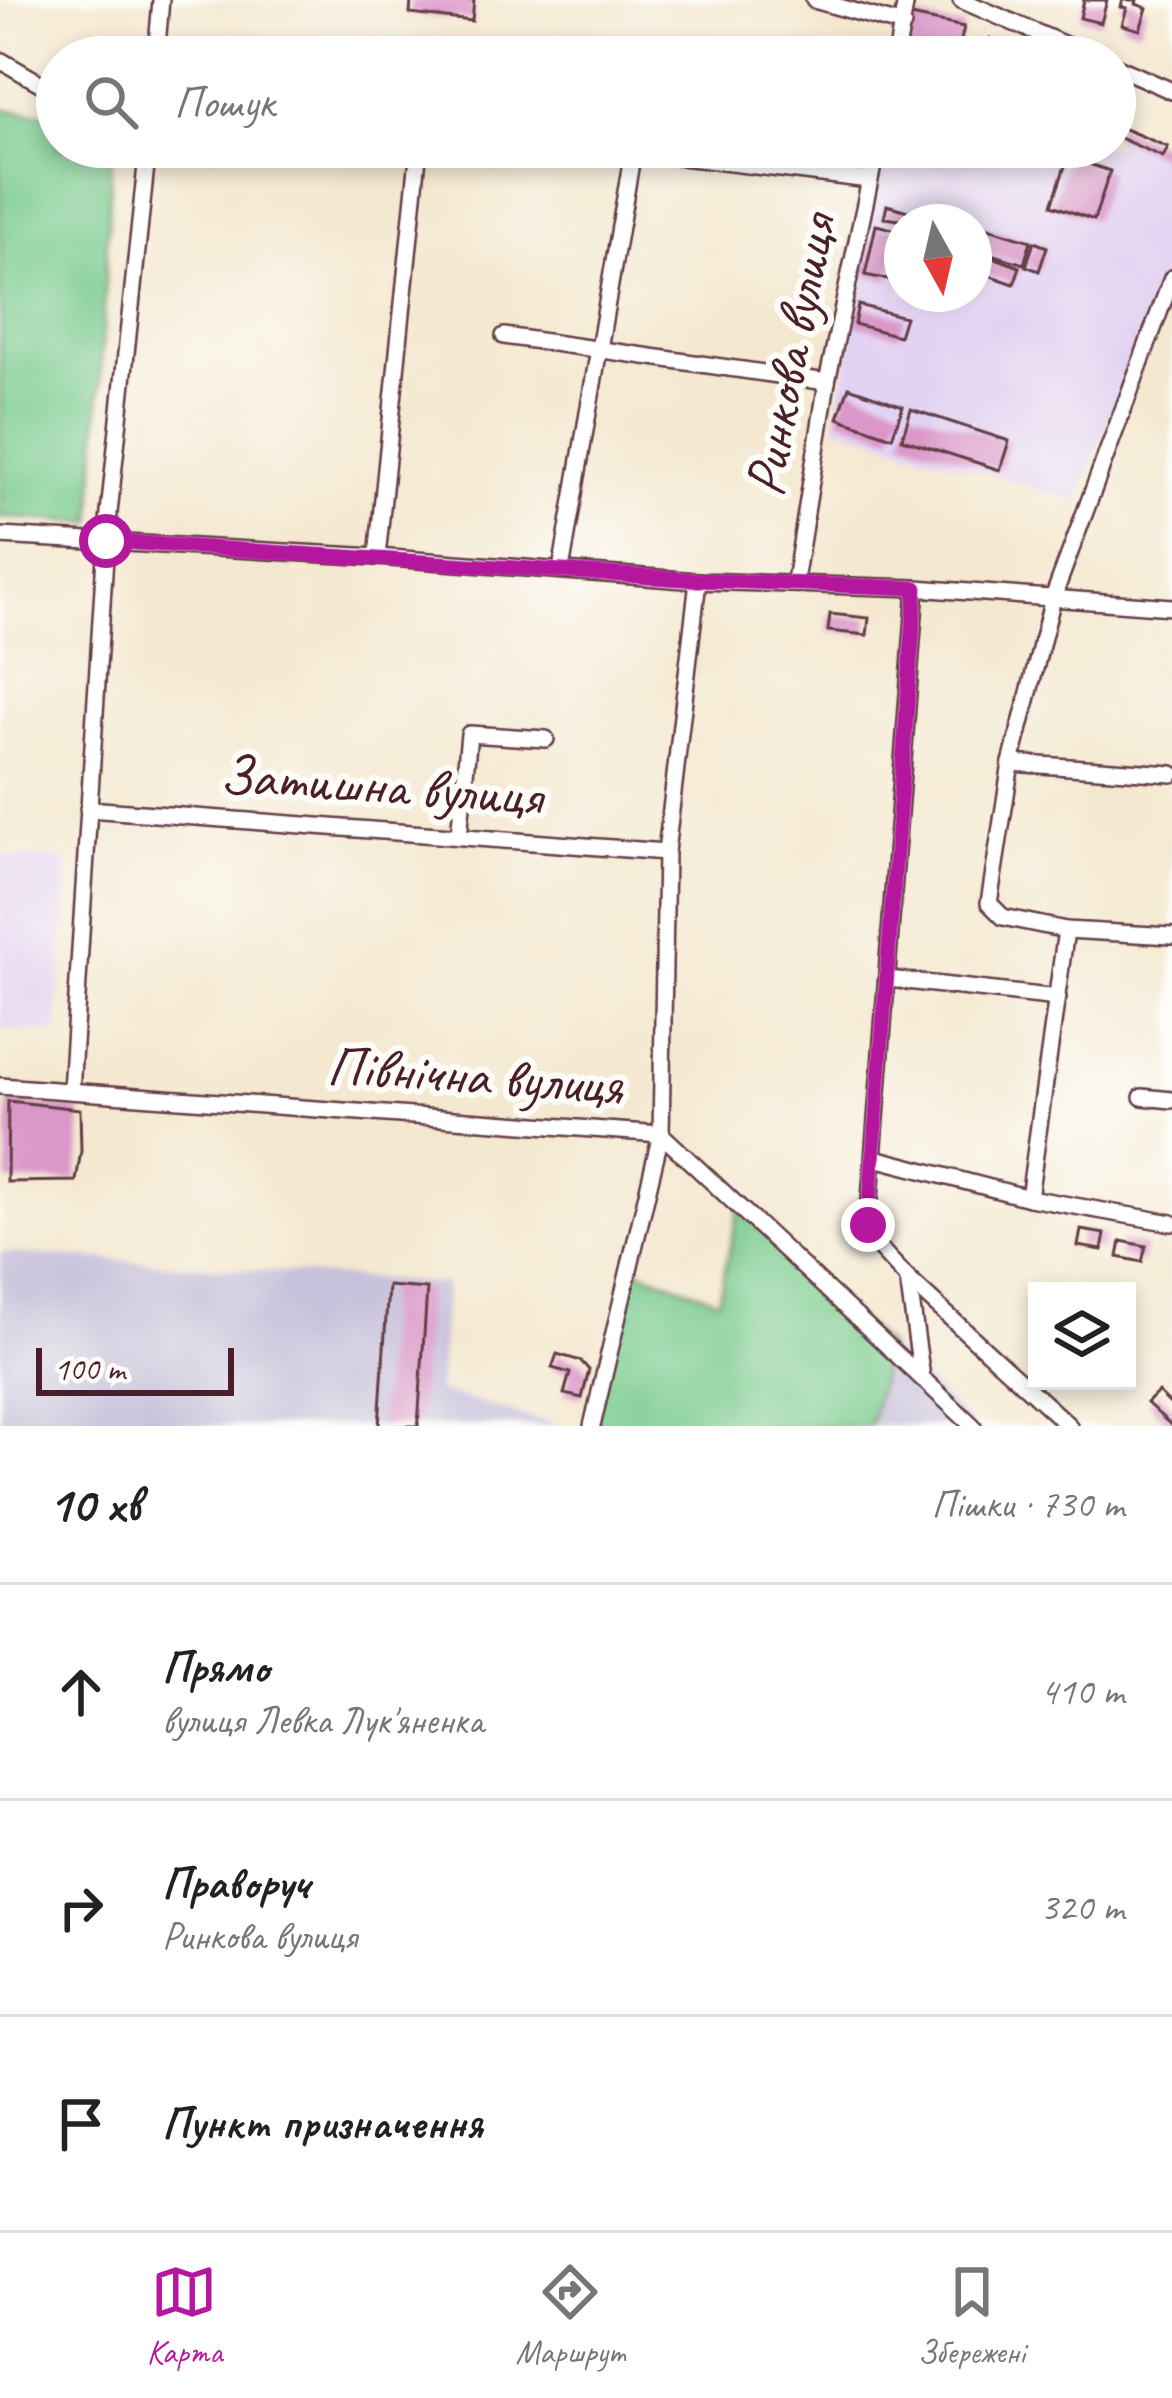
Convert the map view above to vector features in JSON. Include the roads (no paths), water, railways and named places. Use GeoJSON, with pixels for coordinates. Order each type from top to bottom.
{"type":"FeatureCollection","features":[{"type":"Feature","properties":{"kind":"street"},"geometry":{"type":"LineString","coordinates":[[158,36],[161,0]]}},
{"type":"Feature","properties":{"kind":"street"},"geometry":{"type":"LineString","coordinates":[[814,0],[903,25]]}},
{"type":"Feature","properties":{"kind":"street"},"geometry":{"type":"LineString","coordinates":[[901,36],[906,0]]}},
{"type":"Feature","properties":{"kind":"street"},"geometry":{"type":"LineString","coordinates":[[961,0],[1044,36]]}},
{"type":"Feature","properties":{"kind":"street"},"geometry":{"type":"LineString","coordinates":[[0,60],[36,80]]}},
{"type":"Feature","properties":{"kind":"street"},"geometry":{"type":"LineString","coordinates":[[1136,75],[1172,91]]}},
{"type":"Feature","properties":{"kind":"street"},"geometry":{"type":"LineString","coordinates":[[71,1091],[106,541],[146,168]]}},
{"type":"Feature","properties":{"kind":"street"},"geometry":{"type":"LineString","coordinates":[[377,557],[417,168]]}},
{"type":"Feature","properties":{"kind":"street"},"geometry":{"type":"LineString","coordinates":[[561,570],[630,168]]}},
{"type":"Feature","properties":{"kind":"street"},"geometry":{"type":"LineString","coordinates":[[767,168],[869,181]]}},
{"type":"Feature","properties":{"kind":"street","name":"Ринкова вулиця"},"geometry":{"type":"LineString","coordinates":[[795,581],[827,382],[872,168]]}},
{"type":"Feature","properties":{"kind":"street"},"geometry":{"type":"LineString","coordinates":[[1172,278],[1053,598],[1011,763],[989,903],[1003,917],[1066,930],[1172,936]]}},
{"type":"Feature","properties":{"kind":"street"},"geometry":{"type":"LineString","coordinates":[[504,335],[827,382]]}},
{"type":"Feature","properties":{"kind":"street"},"geometry":{"type":"LineString","coordinates":[[0,536],[1172,607]]}},
{"type":"Feature","properties":{"kind":"street"},"geometry":{"type":"LineString","coordinates":[[592,1426],[661,1134],[666,852],[698,580]]}},
{"type":"Feature","properties":{"kind":"street"},"geometry":{"type":"LineString","coordinates":[[916,588],[870,1238],[908,1279],[1069,1426]]}},
{"type":"Feature","properties":{"kind":"street"},"geometry":{"type":"LineString","coordinates":[[459,836],[469,734],[546,739]]}},
{"type":"Feature","properties":{"kind":"street"},"geometry":{"type":"LineString","coordinates":[[1011,763],[1172,774]]}},
{"type":"Feature","properties":{"kind":"street","name":"Затишна вулиця"},"geometry":{"type":"LineString","coordinates":[[88,809],[666,852]]}},
{"type":"Feature","properties":{"kind":"street"},"geometry":{"type":"LineString","coordinates":[[1029,1198],[1066,930]]}},
{"type":"Feature","properties":{"kind":"street"},"geometry":{"type":"LineString","coordinates":[[889,979],[1058,998]]}},
{"type":"Feature","properties":{"kind":"street","name":"Північна вулиця"},"geometry":{"type":"LineString","coordinates":[[0,1085],[661,1134],[973,1426]]}},
{"type":"Feature","properties":{"kind":"street"},"geometry":{"type":"LineString","coordinates":[[1142,1097],[1172,1100]]}},
{"type":"Feature","properties":{"kind":"street"},"geometry":{"type":"LineString","coordinates":[[875,1159],[1029,1198],[1172,1223]]}},
{"type":"Feature","properties":{"kind":"street"},"geometry":{"type":"LineString","coordinates":[[908,1279],[922,1378]]}}]}
